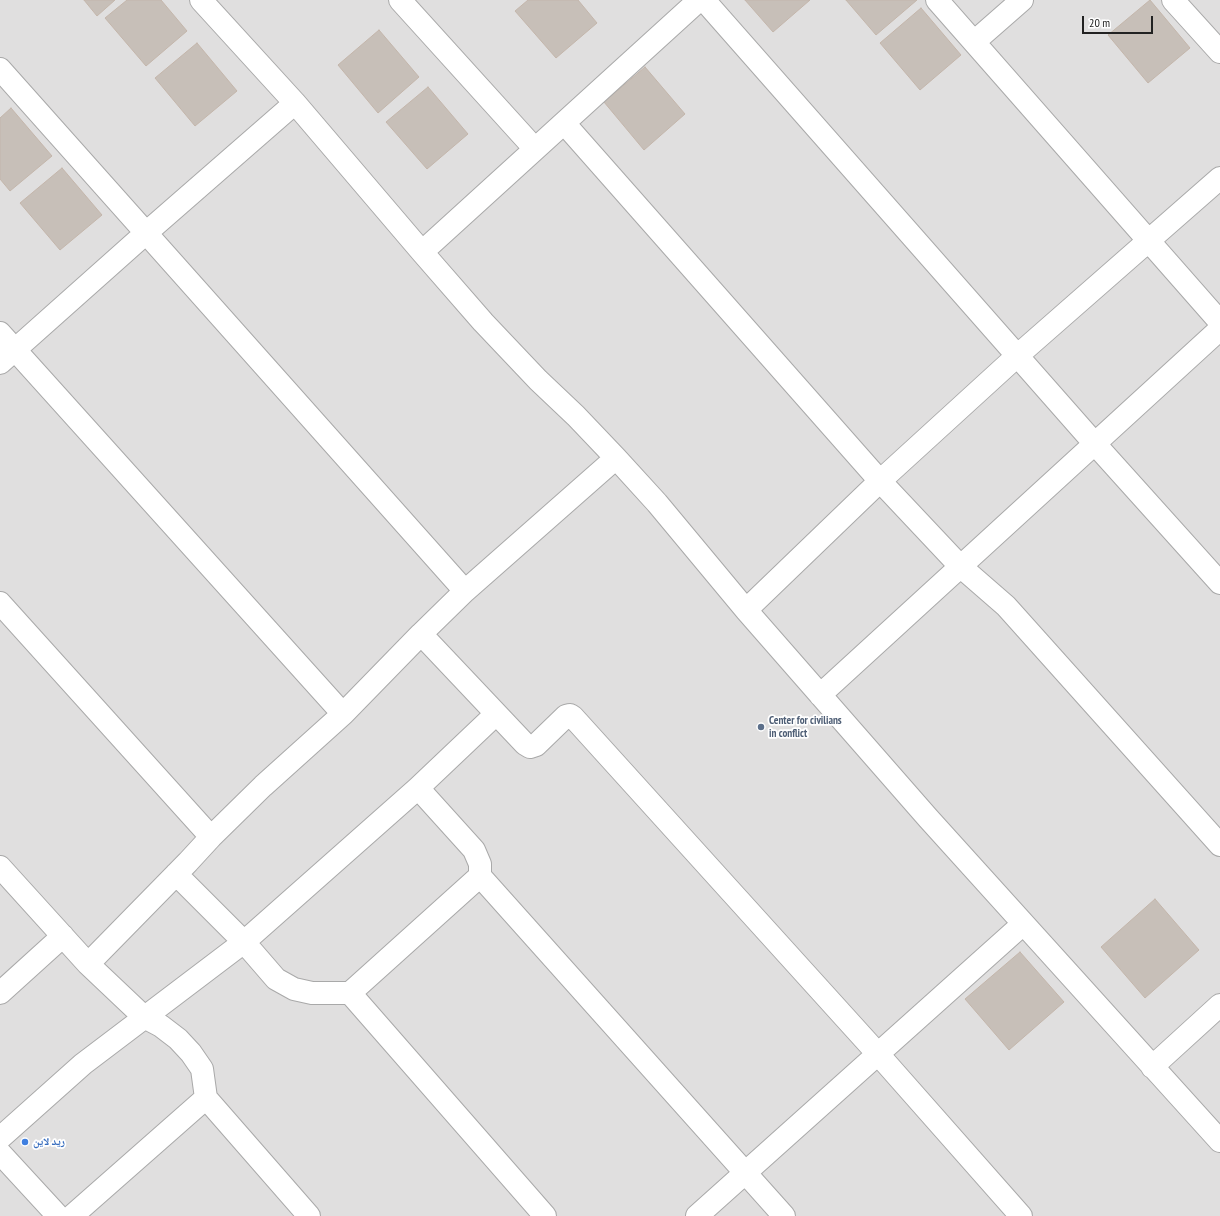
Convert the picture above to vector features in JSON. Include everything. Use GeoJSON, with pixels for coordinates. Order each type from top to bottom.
{"type":"FeatureCollection","features":[{"type":"Feature","properties":{"kind":"street"},"geometry":{"type":"LineString","coordinates":[[201,0],[295,102],[483,322],[576,416],[657,503],[746,610],[820,695],[1023,924],[1220,1141]]}},
{"type":"Feature","properties":{"kind":"street"},"geometry":{"type":"LineString","coordinates":[[400,0],[535,149]]}},
{"type":"Feature","properties":{"kind":"street"},"geometry":{"type":"LineString","coordinates":[[422,252],[700,0]]}},
{"type":"Feature","properties":{"kind":"street"},"geometry":{"type":"LineString","coordinates":[[704,0],[1017,356],[1220,583]]}},
{"type":"Feature","properties":{"kind":"street"},"geometry":{"type":"LineString","coordinates":[[937,0],[1220,322]]}},
{"type":"Feature","properties":{"kind":"street"},"geometry":{"type":"LineString","coordinates":[[974,42],[1022,0]]}},
{"type":"Feature","properties":{"kind":"street"},"geometry":{"type":"LineString","coordinates":[[1173,0],[1220,52]]}},
{"type":"Feature","properties":{"kind":"street"},"geometry":{"type":"LineString","coordinates":[[0,69],[465,591]]}},
{"type":"Feature","properties":{"kind":"street"},"geometry":{"type":"LineString","coordinates":[[7,356],[295,102]]}},
{"type":"Feature","properties":{"kind":"street"},"geometry":{"type":"LineString","coordinates":[[564,123],[880,481],[960,566],[1006,606],[1220,845]]}},
{"type":"Feature","properties":{"kind":"street"},"geometry":{"type":"LineString","coordinates":[[746,610],[880,481],[1017,356],[1220,178]]}},
{"type":"Feature","properties":{"kind":"street"},"geometry":{"type":"LineString","coordinates":[[820,695],[1220,329]]}},
{"type":"Feature","properties":{"kind":"street"},"geometry":{"type":"LineString","coordinates":[[0,333],[7,356],[343,714]]}},
{"type":"Feature","properties":{"kind":"street"},"geometry":{"type":"LineString","coordinates":[[88,964],[211,837],[263,786],[343,714],[465,591],[616,458]]}},
{"type":"Feature","properties":{"kind":"street"},"geometry":{"type":"LineString","coordinates":[[0,603],[211,837]]}},
{"type":"Feature","properties":{"kind":"street"},"geometry":{"type":"LineString","coordinates":[[421,634],[496,714],[525,744],[530,747],[536,745],[566,716],[570,715],[573,717],[878,1054],[1021,1216]]}},
{"type":"Feature","properties":{"kind":"street"},"geometry":{"type":"LineString","coordinates":[[0,1138],[83,1064],[244,942],[418,788],[496,714]]}},
{"type":"Feature","properties":{"kind":"street"},"geometry":{"type":"LineString","coordinates":[[418,788],[474,850],[480,864],[480,876],[784,1216]]}},
{"type":"Feature","properties":{"kind":"street"},"geometry":{"type":"LineString","coordinates":[[0,867],[88,964],[144,1017],[162,1026],[178,1039],[191,1053],[202,1069],[206,1098],[309,1216]]}},
{"type":"Feature","properties":{"kind":"street"},"geometry":{"type":"LineString","coordinates":[[176,874],[244,942],[276,979],[294,989],[312,993],[350,993],[480,876]]}},
{"type":"Feature","properties":{"kind":"street"},"geometry":{"type":"LineString","coordinates":[[697,1216],[1023,924]]}},
{"type":"Feature","properties":{"kind":"street"},"geometry":{"type":"LineString","coordinates":[[0,993],[63,936]]}},
{"type":"Feature","properties":{"kind":"street"},"geometry":{"type":"LineString","coordinates":[[350,993],[545,1216]]}},
{"type":"Feature","properties":{"kind":"street"},"geometry":{"type":"LineString","coordinates":[[1152,1067],[1220,1005]]}},
{"type":"Feature","properties":{"kind":"street"},"geometry":{"type":"LineString","coordinates":[[72,1216],[206,1098]]}},
{"type":"Feature","properties":{"kind":"street"},"geometry":{"type":"LineString","coordinates":[[0,1153],[58,1216]]}},
{"type":"Feature","properties":{"kind":"shaded area"},"geometry":{"type":"Polygon","coordinates":[[[0,0],[1220,0],[1220,1216],[0,1216],[0,0]]]}},
{"type":"Feature","properties":{"kind":"building"},"geometry":{"type":"Polygon","coordinates":[[[84,0],[115,0],[97,16],[84,0]]]}},
{"type":"Feature","properties":{"kind":"building"},"geometry":{"type":"Polygon","coordinates":[[[127,0],[161,0],[187,31],[146,66],[105,18],[127,0]]]}},
{"type":"Feature","properties":{"kind":"building"},"geometry":{"type":"Polygon","coordinates":[[[528,0],[578,0],[597,23],[556,58],[515,11],[528,0]]]}},
{"type":"Feature","properties":{"kind":"building"},"geometry":{"type":"Polygon","coordinates":[[[745,0],[810,0],[773,32],[745,0]]]}},
{"type":"Feature","properties":{"kind":"building"},"geometry":{"type":"Polygon","coordinates":[[[846,0],[917,0],[876,35],[846,0]]]}},
{"type":"Feature","properties":{"kind":"building"},"geometry":{"type":"Polygon","coordinates":[[[1150,0],[1190,48],[1148,83],[1108,35],[1150,0]]]}},
{"type":"Feature","properties":{"kind":"building"},"geometry":{"type":"Polygon","coordinates":[[[921,8],[961,55],[920,90],[880,43],[921,8]]]}},
{"type":"Feature","properties":{"kind":"building"},"geometry":{"type":"Polygon","coordinates":[[[379,30],[419,77],[378,113],[338,65],[379,30]]]}},
{"type":"Feature","properties":{"kind":"building"},"geometry":{"type":"Polygon","coordinates":[[[197,43],[237,91],[195,126],[155,78],[197,43]]]}},
{"type":"Feature","properties":{"kind":"building"},"geometry":{"type":"Polygon","coordinates":[[[645,67],[685,114],[644,150],[604,102],[645,67]]]}},
{"type":"Feature","properties":{"kind":"building"},"geometry":{"type":"Polygon","coordinates":[[[428,87],[468,134],[427,169],[386,122],[428,87]]]}},
{"type":"Feature","properties":{"kind":"building"},"geometry":{"type":"Polygon","coordinates":[[[11,108],[52,156],[10,191],[0,179],[0,118],[11,108]]]}},
{"type":"Feature","properties":{"kind":"building"},"geometry":{"type":"Polygon","coordinates":[[[62,168],[102,215],[60,250],[20,203],[62,168]]]}},
{"type":"Feature","properties":{"kind":"building"},"geometry":{"type":"Polygon","coordinates":[[[1155,899],[1199,950],[1145,998],[1101,947],[1155,899]]]}},
{"type":"Feature","properties":{"kind":"building"},"geometry":{"type":"Polygon","coordinates":[[[1020,952],[1064,1002],[1009,1050],[965,999],[1020,952]]]}},
{"type":"Feature","properties":{"kind":"place","name":"Center for civilians in conflict"},"geometry":{"type":"Point","coordinates":[761,727]}},
{"type":"Feature","properties":{"kind":"place","name":"ريد لاين"},"geometry":{"type":"Point","coordinates":[25,1142]}}]}
